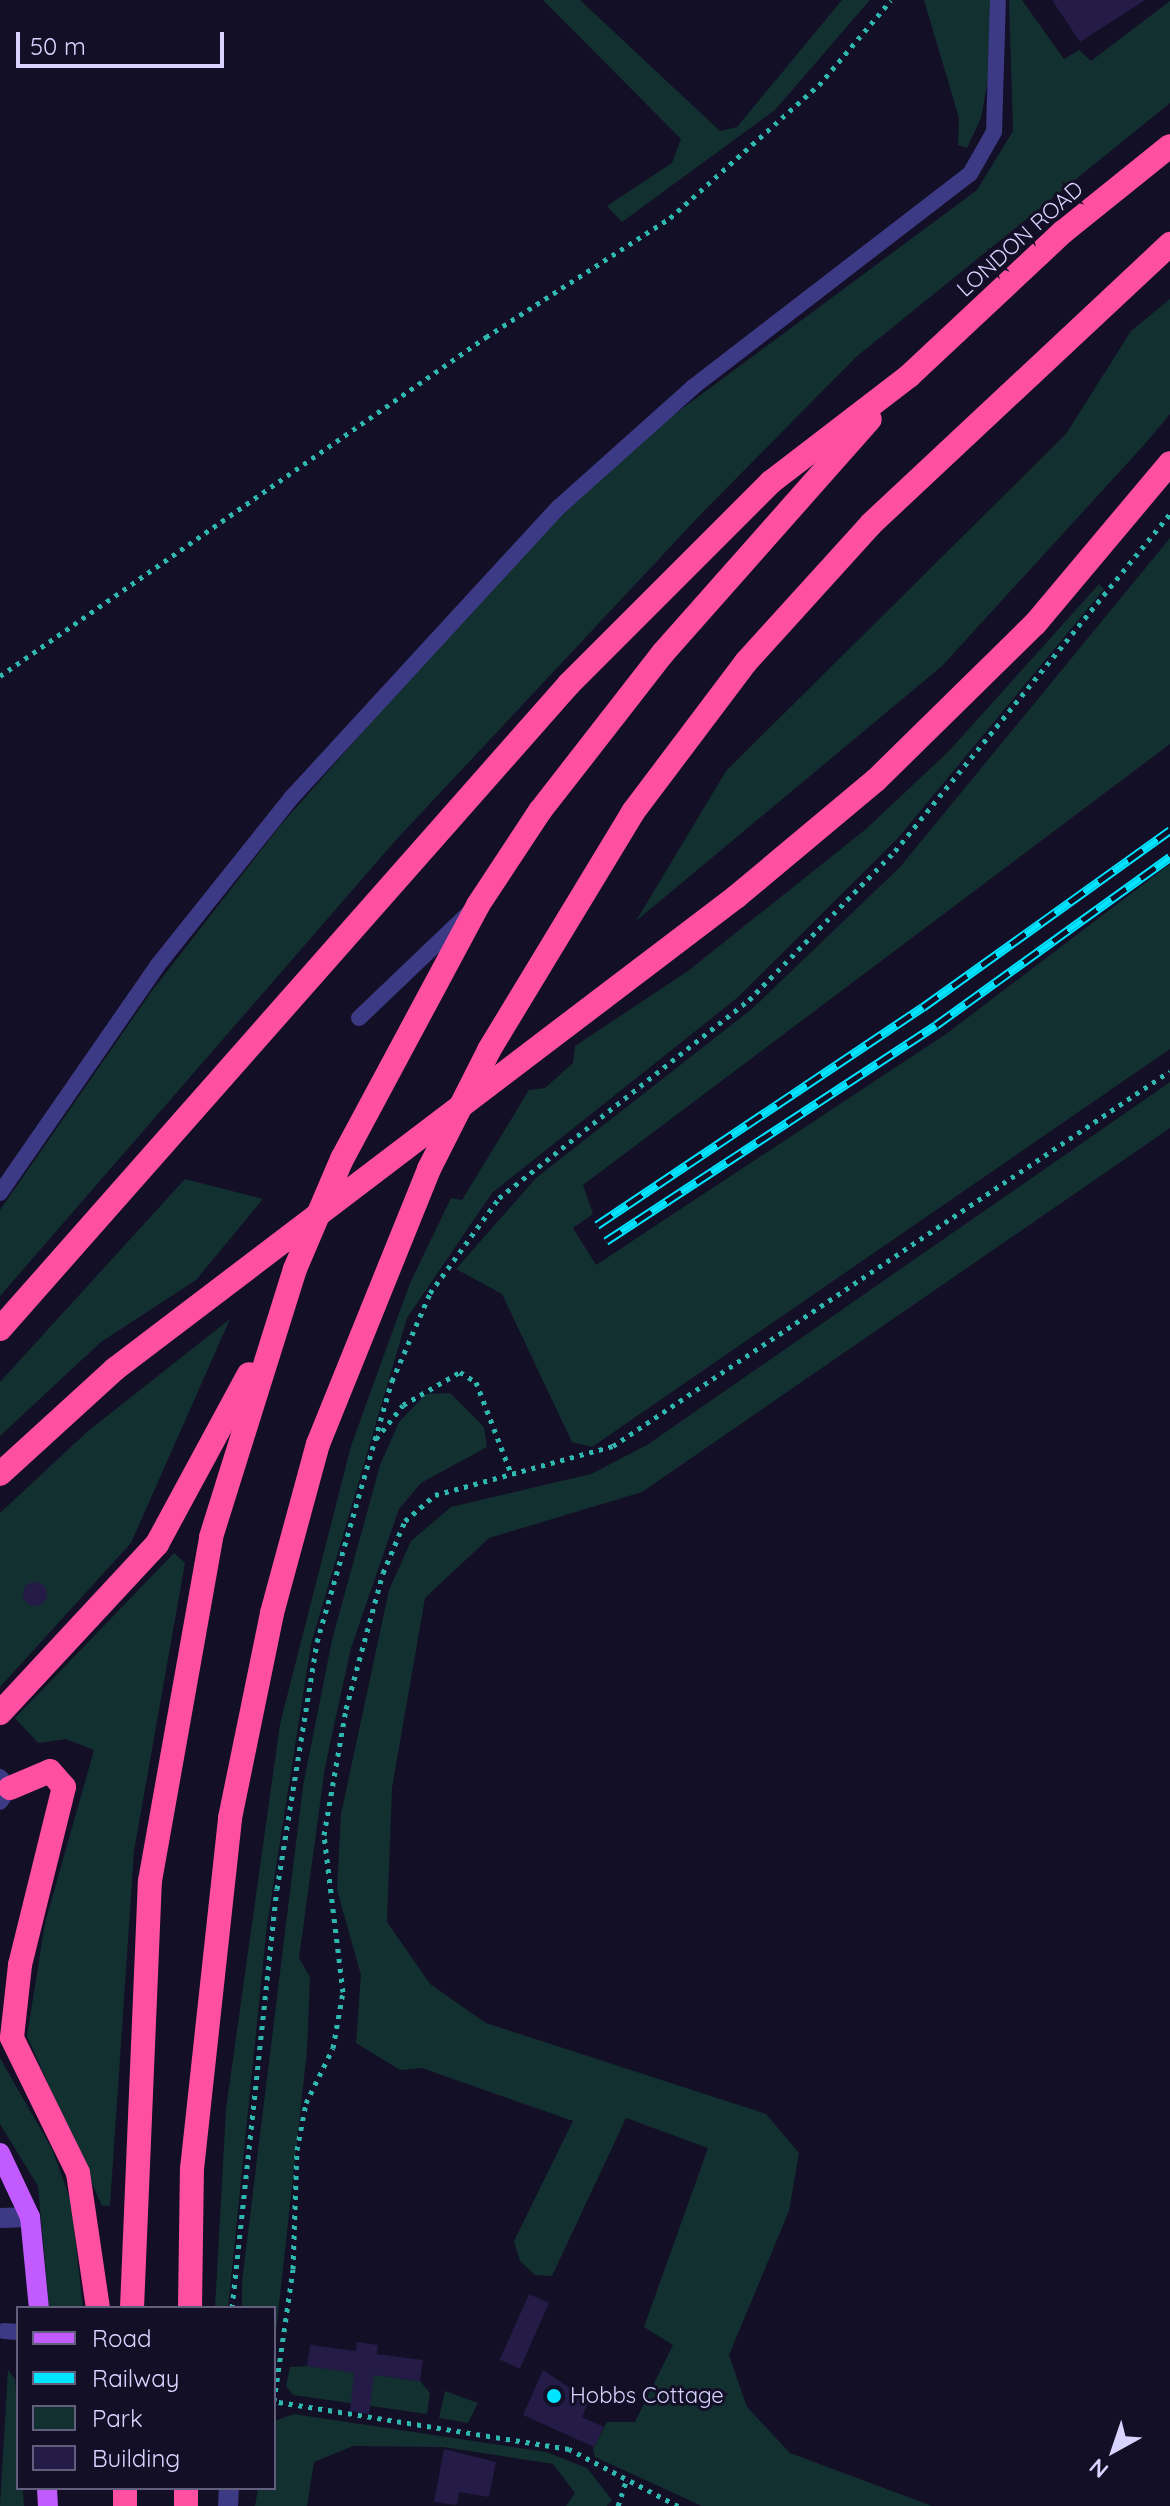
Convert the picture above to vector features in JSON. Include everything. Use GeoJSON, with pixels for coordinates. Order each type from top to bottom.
{"type":"FeatureCollection","features":[{"type":"Feature","properties":{"kind":"highway","name":"LONDON ROAD"},"geometry":{"type":"LineString","coordinates":[[909,376],[1063,232],[1170,146]]}},
{"type":"Feature","properties":{"kind":"highway"},"geometry":{"type":"LineString","coordinates":[[190,2306],[192,2169],[230,1818],[272,1613],[318,1444],[429,1169],[489,1050],[633,812],[746,662],[871,524],[1170,244]]}},
{"type":"Feature","properties":{"kind":"highway"},"geometry":{"type":"LineString","coordinates":[[132,2306],[150,1881],[211,1537],[270,1337],[295,1269],[342,1159],[478,905],[540,811],[663,653],[909,376]]}},
{"type":"Feature","properties":{"kind":"highway"},"geometry":{"type":"LineString","coordinates":[[0,1329],[569,684],[771,482],[909,376]]}},
{"type":"Feature","properties":{"kind":"highway"},"geometry":{"type":"LineString","coordinates":[[0,1474],[115,1369],[711,916],[876,780],[1035,624],[1170,463]]}},
{"type":"Feature","properties":{"kind":"highway"},"geometry":{"type":"LineString","coordinates":[[0,1713],[157,1544],[270,1337]]}},
{"type":"Feature","properties":{"kind":"highway"},"geometry":{"type":"LineString","coordinates":[[3,1789],[50,1771],[64,1787],[20,1965],[12,2038],[78,2173],[98,2306]]}},
{"type":"Feature","properties":{"kind":"main road"},"geometry":{"type":"LineString","coordinates":[[0,2153],[30,2217],[39,2306]]}},
{"type":"Feature","properties":{"kind":"street"},"geometry":{"type":"LineString","coordinates":[[0,2218],[30,2217]]}},
{"type":"Feature","properties":{"kind":"lane"},"geometry":{"type":"LineString","coordinates":[[0,1193],[157,966],[292,797],[559,507],[693,387],[970,174],[994,132],[998,0]]}},
{"type":"Feature","properties":{"kind":"lane"},"geometry":{"type":"LineString","coordinates":[[359,1018],[478,905]]}},
{"type":"Feature","properties":{"kind":"path"},"geometry":{"type":"LineString","coordinates":[[0,676],[486,337],[670,218],[819,85],[891,0]]}},
{"type":"Feature","properties":{"kind":"path"},"geometry":{"type":"LineString","coordinates":[[232,2306],[275,1905],[317,1642],[374,1442],[430,1293],[499,1198],[749,1000],[895,851],[1170,514]]}},
{"type":"Feature","properties":{"kind":"path"},"geometry":{"type":"LineString","coordinates":[[276,2387],[293,2269],[297,2150],[306,2103],[333,2048],[343,1992],[324,1835],[346,1709],[383,1573],[405,1521],[435,1495],[511,1473],[578,1462],[613,1446],[1170,1071]]}},
{"type":"Feature","properties":{"kind":"path"},"geometry":{"type":"LineString","coordinates":[[374,1442],[403,1405],[460,1372],[476,1382],[511,1473]]}},
{"type":"Feature","properties":{"kind":"path"},"geometry":{"type":"LineString","coordinates":[[276,2401],[569,2449],[626,2482],[678,2506]]}},
{"type":"Feature","properties":{"kind":"path"},"geometry":{"type":"LineString","coordinates":[[618,2506],[626,2482]]}},
{"type":"Feature","properties":{"kind":"green space"},"geometry":{"type":"Polygon","coordinates":[[[543,0],[580,0],[720,131],[737,127],[842,0],[870,0],[775,110],[622,222],[607,206],[672,163],[681,139],[543,0]]]}},
{"type":"Feature","properties":{"kind":"green space"},"geometry":{"type":"Polygon","coordinates":[[[924,0],[990,0],[991,63],[981,118],[967,148],[958,145],[959,118],[924,0]]]}},
{"type":"Feature","properties":{"kind":"green space"},"geometry":{"type":"Polygon","coordinates":[[[1009,0],[1022,0],[1064,59],[1079,50],[1091,61],[1170,1],[1170,103],[856,357],[702,513],[395,841],[0,1296],[0,1210],[151,992],[279,827],[397,693],[553,522],[660,425],[977,190],[1013,131],[1009,0]]]}},
{"type":"Feature","properties":{"kind":"green space"},"geometry":{"type":"Polygon","coordinates":[[[1170,299],[1170,414],[1144,445],[942,666],[636,921],[726,771],[1066,434],[1131,331],[1170,299]]]}},
{"type":"Feature","properties":{"kind":"green space"},"geometry":{"type":"Polygon","coordinates":[[[1170,538],[1170,744],[583,1185],[593,1214],[573,1228],[596,1265],[946,1034],[1170,864],[1170,1049],[592,1447],[572,1442],[502,1294],[456,1269],[536,1178],[753,1008],[900,867],[1170,538]]]}},
{"type":"Feature","properties":{"kind":"green space"},"geometry":{"type":"Polygon","coordinates":[[[1099,584],[1104,589],[898,838],[737,998],[492,1193],[407,1318],[311,1644],[267,1925],[228,2306],[215,2306],[226,2109],[280,1724],[351,1446],[410,1283],[451,1198],[462,1200],[529,1090],[545,1088],[573,1063],[575,1046],[688,971],[866,829],[949,751],[1099,584]]]}},
{"type":"Feature","properties":{"kind":"green space"},"geometry":{"type":"Polygon","coordinates":[[[1170,1082],[1170,1128],[642,1492],[489,1538],[425,1598],[392,1788],[387,1922],[430,1984],[486,2023],[766,2114],[799,2153],[789,2211],[729,2355],[747,2407],[790,2453],[932,2506],[702,2506],[595,2457],[593,2449],[607,2422],[635,2422],[673,2345],[644,2327],[708,2148],[626,2118],[552,2276],[535,2275],[520,2261],[514,2241],[573,2121],[422,2068],[400,2070],[356,2043],[361,1975],[337,1890],[341,1814],[389,1590],[411,1541],[451,1507],[591,1474],[647,1445],[1170,1082]]]}},
{"type":"Feature","properties":{"kind":"green space"},"geometry":{"type":"Polygon","coordinates":[[[185,1179],[263,1199],[196,1280],[101,1342],[0,1436],[0,1382],[185,1179]]]}},
{"type":"Feature","properties":{"kind":"green space"},"geometry":{"type":"Polygon","coordinates":[[[230,1319],[131,1543],[0,1687],[0,1513],[88,1431],[230,1319]]]}},
{"type":"Feature","properties":{"kind":"green space"},"geometry":{"type":"Polygon","coordinates":[[[450,1393],[484,1427],[487,1447],[421,1483],[399,1509],[351,1648],[325,1767],[299,1958],[310,1977],[307,2051],[276,2332],[276,2306],[242,2306],[242,2281],[303,1786],[332,1640],[380,1465],[399,1422],[426,1394],[450,1393]]]}},
{"type":"Feature","properties":{"kind":"green space"},"geometry":{"type":"Polygon","coordinates":[[[174,1553],[185,1563],[134,1851],[110,2206],[102,2206],[27,2036],[45,1923],[94,1750],[66,1739],[38,1743],[15,1718],[174,1553]]]}},
{"type":"Feature","properties":{"kind":"green space"},"geometry":{"type":"Polygon","coordinates":[[[0,2058],[52,2149],[71,2201],[83,2306],[49,2306],[38,2186],[0,2124],[0,2058]]]}},
{"type":"Feature","properties":{"kind":"green space"},"geometry":{"type":"Polygon","coordinates":[[[307,2366],[420,2381],[430,2393],[427,2414],[293,2395],[286,2386],[290,2367],[307,2366]]]}},
{"type":"Feature","properties":{"kind":"green space"},"geometry":{"type":"Polygon","coordinates":[[[8,2370],[15,2379],[16,2393],[16,2490],[23,2490],[24,2506],[0,2506],[8,2370]]]}},
{"type":"Feature","properties":{"kind":"green space"},"geometry":{"type":"Polygon","coordinates":[[[445,2391],[478,2403],[468,2423],[439,2418],[445,2391]]]}},
{"type":"Feature","properties":{"kind":"green space"},"geometry":{"type":"Polygon","coordinates":[[[294,2414],[546,2452],[587,2468],[612,2500],[607,2506],[566,2506],[575,2493],[553,2464],[443,2447],[353,2446],[314,2462],[307,2506],[255,2506],[258,2490],[276,2490],[276,2420],[294,2414]]]}},
{"type":"Feature","properties":{"kind":"building"},"geometry":{"type":"Polygon","coordinates":[[[1052,0],[1145,0],[1080,42],[1052,0]]]}},
{"type":"Feature","properties":{"kind":"building"},"geometry":{"type":"Polygon","coordinates":[[[35,1582],[44,1585],[47,1594],[44,1603],[35,1606],[26,1603],[23,1594],[26,1585],[35,1582]]]}},
{"type":"Feature","properties":{"kind":"building"},"geometry":{"type":"Polygon","coordinates":[[[529,2294],[549,2303],[520,2369],[500,2360],[529,2294]]]}},
{"type":"Feature","properties":{"kind":"building"},"geometry":{"type":"Polygon","coordinates":[[[357,2342],[378,2345],[377,2354],[423,2360],[420,2381],[374,2375],[369,2414],[350,2411],[354,2373],[307,2366],[310,2345],[356,2351],[357,2342]]]}},
{"type":"Feature","properties":{"kind":"building","name":"Hobbs Cottage"},"geometry":{"type":"Polygon","coordinates":[[[543,2370],[589,2401],[582,2417],[604,2427],[594,2447],[523,2415],[543,2370]]]}},
{"type":"Feature","properties":{"kind":"building"},"geometry":{"type":"Polygon","coordinates":[[[444,2449],[496,2462],[489,2497],[459,2492],[457,2505],[434,2502],[444,2449]]]}},
{"type":"Feature","properties":{"kind":"railway"},"geometry":{"type":"LineString","coordinates":[[597,1225],[923,1007],[1170,830]]}},
{"type":"Feature","properties":{"kind":"railway"},"geometry":{"type":"LineString","coordinates":[[606,1241],[936,1025],[1170,857]]}},
{"type":"Feature","properties":{"kind":"place","name":"Hobbs Cottage"},"geometry":{"type":"Point","coordinates":[554,2396]}}]}
